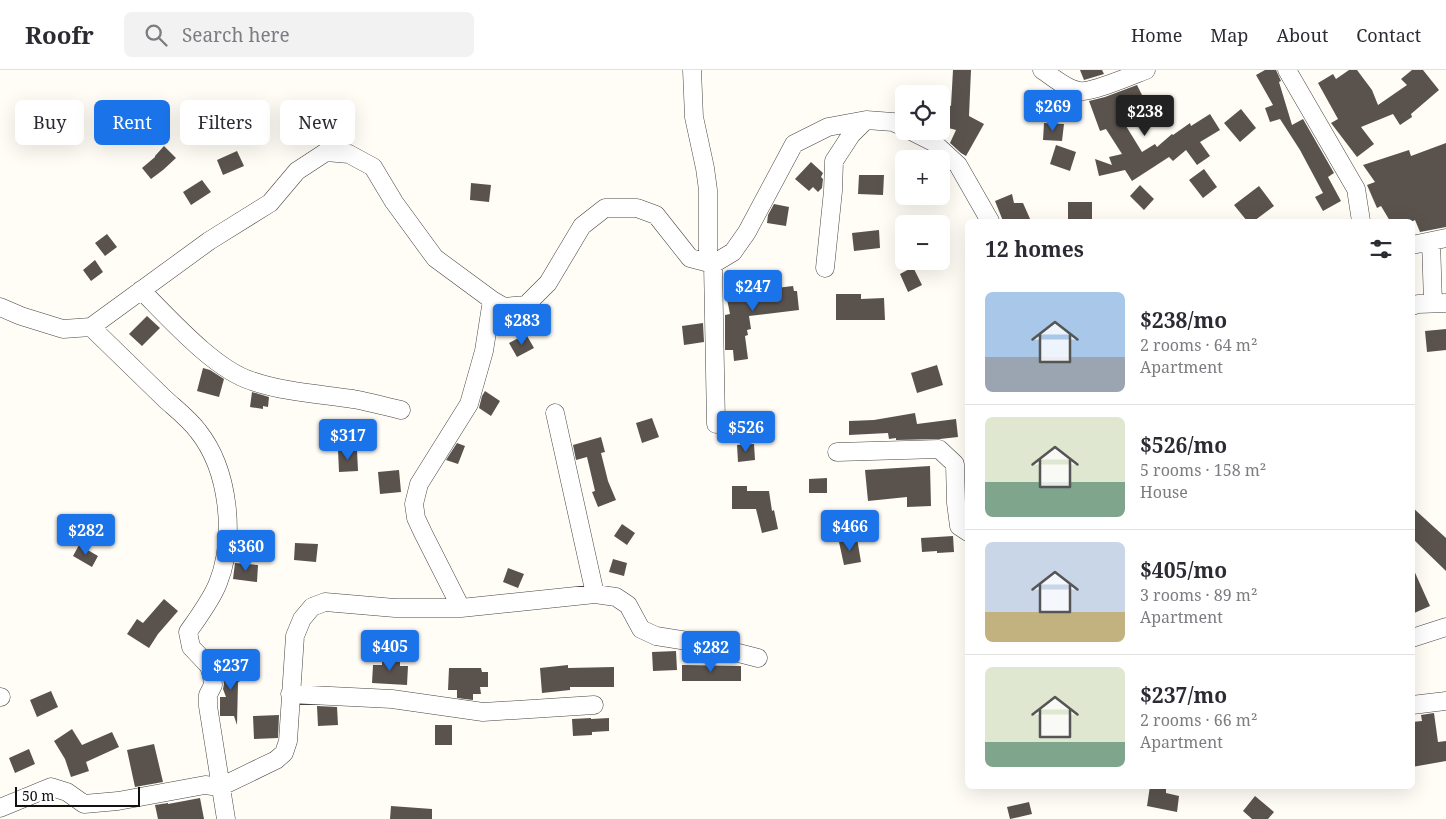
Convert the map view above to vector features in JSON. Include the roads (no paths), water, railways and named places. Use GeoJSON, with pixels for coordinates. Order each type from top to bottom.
{"type":"FeatureCollection","features":[{"type":"Feature","properties":{"kind":"street"},"geometry":{"type":"LineString","coordinates":[[692,70],[694,117],[708,190],[716,424]]}},
{"type":"Feature","properties":{"kind":"street"},"geometry":{"type":"LineString","coordinates":[[1042,70],[1062,84],[1080,91],[1093,89],[1146,70]]}},
{"type":"Feature","properties":{"kind":"street"},"geometry":{"type":"LineString","coordinates":[[1287,70],[1356,189],[1361,219]]}},
{"type":"Feature","properties":{"kind":"street"},"geometry":{"type":"LineString","coordinates":[[825,268],[834,161],[851,135],[866,120]]}},
{"type":"Feature","properties":{"kind":"street"},"geometry":{"type":"LineString","coordinates":[[0,307],[21,316],[63,329],[91,327],[209,241],[270,203],[297,170],[326,152],[349,154],[373,167],[394,202],[435,258],[504,307],[526,305],[548,283],[582,226],[605,208],[637,208],[656,215],[690,258],[711,263],[733,252],[747,232],[794,144],[828,127],[866,120],[895,123]]}},
{"type":"Feature","properties":{"kind":"street"},"geometry":{"type":"LineString","coordinates":[[928,140],[958,165],[989,219]]}},
{"type":"Feature","properties":{"kind":"street"},"geometry":{"type":"LineString","coordinates":[[1415,244],[1439,239],[1439,303],[1415,305]]}},
{"type":"Feature","properties":{"kind":"street"},"geometry":{"type":"LineString","coordinates":[[141,290],[192,341],[226,368],[251,381],[304,393],[355,399],[401,410]]}},
{"type":"Feature","properties":{"kind":"street"},"geometry":{"type":"LineString","coordinates":[[461,608],[416,518],[414,504],[420,484],[469,404],[484,351],[492,300]]}},
{"type":"Feature","properties":{"kind":"street"},"geometry":{"type":"LineString","coordinates":[[91,327],[198,430],[214,459],[224,487],[227,519],[226,554],[218,584],[188,632],[191,647],[209,666],[212,676],[213,685],[208,694],[208,706],[226,819]]}},
{"type":"Feature","properties":{"kind":"street"},"geometry":{"type":"LineString","coordinates":[[555,413],[595,594]]}},
{"type":"Feature","properties":{"kind":"street"},"geometry":{"type":"LineString","coordinates":[[837,452],[939,449],[955,464],[956,503],[959,526],[965,530]]}},
{"type":"Feature","properties":{"kind":"street"},"geometry":{"type":"LineString","coordinates":[[0,808],[51,786],[67,792],[84,804],[118,801],[205,785],[220,787],[276,760],[284,753],[288,741],[295,636],[302,619],[312,607],[325,602],[395,608],[461,608],[595,594],[616,597],[628,605],[641,629],[656,636],[700,643],[758,658]]}},
{"type":"Feature","properties":{"kind":"street"},"geometry":{"type":"LineString","coordinates":[[1415,637],[1446,627]]}},
{"type":"Feature","properties":{"kind":"street"},"geometry":{"type":"LineString","coordinates":[[290,694],[392,699],[483,712],[594,706]]}},
{"type":"Feature","properties":{"kind":"street"},"geometry":{"type":"LineString","coordinates":[[1415,705],[1446,701]]}}]}
